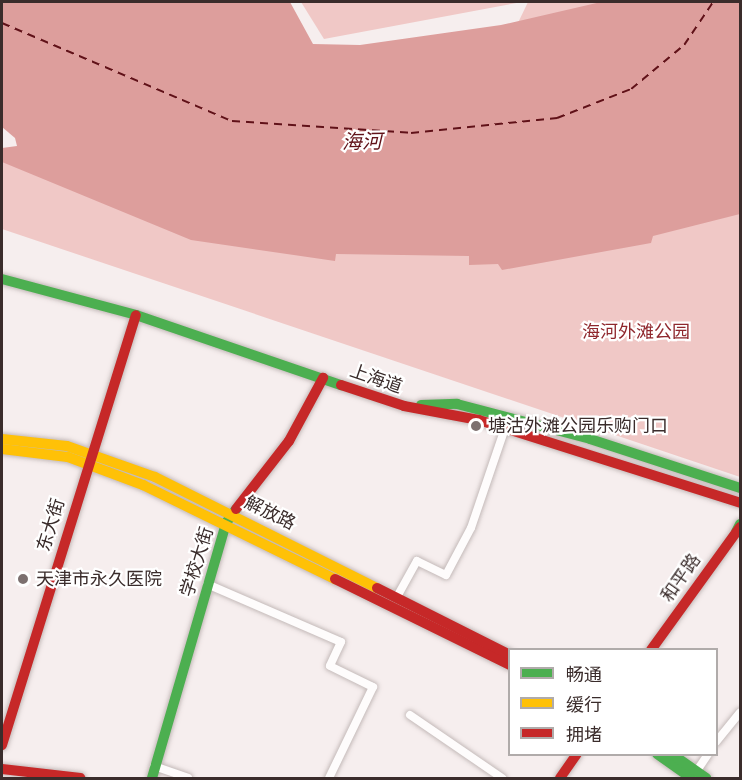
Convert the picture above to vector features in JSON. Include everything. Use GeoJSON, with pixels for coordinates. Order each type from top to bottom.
{"type":"FeatureCollection","features":[{"type":"Feature","properties":{"kind":"street","name":"上海道"},"geometry":{"type":"LineString","coordinates":[[2,271],[403,401],[457,404],[590,439],[741,488]]}},
{"type":"Feature","properties":{"kind":"street","name":"上海道"},"geometry":{"type":"LineString","coordinates":[[2,279],[136,315],[404,406],[504,428],[741,503]]}},
{"type":"Feature","properties":{"kind":"street","name":"东大街"},"geometry":{"type":"LineString","coordinates":[[2,745],[89,458],[136,315]]}},
{"type":"Feature","properties":{"kind":"street","name":"学校大街"},"geometry":{"type":"LineString","coordinates":[[152,778],[226,523],[289,441],[323,378]]}},
{"type":"Feature","properties":{"kind":"street"},"geometry":{"type":"LineString","coordinates":[[398,595],[417,561],[446,575],[471,528],[504,428]]}},
{"type":"Feature","properties":{"kind":"street","name":"解放路"},"geometry":{"type":"LineString","coordinates":[[2,439],[89,458],[232,513],[398,595],[508,654]]}},
{"type":"Feature","properties":{"kind":"street","name":"解放路"},"geometry":{"type":"LineString","coordinates":[[2,449],[89,458],[226,523],[508,664]]}},
{"type":"Feature","properties":{"kind":"street"},"geometry":{"type":"LineString","coordinates":[[725,499],[741,510]]}},
{"type":"Feature","properties":{"kind":"street","name":"和平路"},"geometry":{"type":"LineString","coordinates":[[652,648],[739,528]]}},
{"type":"Feature","properties":{"kind":"street"},"geometry":{"type":"LineString","coordinates":[[207,584],[341,642],[330,666],[373,687],[329,778]]}},
{"type":"Feature","properties":{"kind":"street"},"geometry":{"type":"LineString","coordinates":[[718,741],[741,712]]}},
{"type":"Feature","properties":{"kind":"street"},"geometry":{"type":"LineString","coordinates":[[410,715],[502,778]]}},
{"type":"Feature","properties":{"kind":"street"},"geometry":{"type":"LineString","coordinates":[[560,778],[576,756]]}},
{"type":"Feature","properties":{"kind":"street"},"geometry":{"type":"LineString","coordinates":[[660,756],[693,776],[706,778]]}},
{"type":"Feature","properties":{"kind":"street"},"geometry":{"type":"LineString","coordinates":[[674,756],[693,776]]}},
{"type":"Feature","properties":{"kind":"street"},"geometry":{"type":"LineString","coordinates":[[693,776],[707,756]]}},
{"type":"Feature","properties":{"kind":"street"},"geometry":{"type":"LineString","coordinates":[[154,766],[188,778]]}},
{"type":"Feature","properties":{"kind":"street"},"geometry":{"type":"LineString","coordinates":[[2,769],[80,778]]}},
{"type":"Feature","properties":{"kind":"green space"},"geometry":{"type":"Polygon","coordinates":[[[301,2],[522,2],[324,39],[301,2]]]}},
{"type":"Feature","properties":{"kind":"green space"},"geometry":{"type":"Polygon","coordinates":[[[528,2],[693,2],[516,27],[528,2]]]}},
{"type":"Feature","properties":{"kind":"green space","name":"海河外滩公园"},"geometry":{"type":"Polygon","coordinates":[[[2,139],[740,193],[740,477],[2,229],[2,139]]]}},
{"type":"Feature","properties":{"kind":"water","name":"海河"},"geometry":{"type":"Polygon","coordinates":[[[2,2],[290,2],[313,44],[360,45],[501,25],[601,2],[740,2],[740,214],[653,236],[651,243],[502,270],[498,264],[469,265],[469,256],[336,254],[335,261],[191,240],[2,162],[2,2]]]}},
{"type":"Feature","properties":{"kind":"pier"},"geometry":{"type":"Polygon","coordinates":[[[2,127],[15,138],[17,146],[2,148],[2,127]]]}},
{"type":"Feature","properties":{"kind":"ferry route"},"geometry":{"type":"LineString","coordinates":[[2,23],[232,121],[411,133],[557,118],[631,89],[684,45],[713,2]]}},
{"type":"Feature","properties":{"kind":"traffic: fast"},"geometry":{"type":"LineString","coordinates":[[2,279],[136,315],[341,385]]}},
{"type":"Feature","properties":{"kind":"traffic: fast"},"geometry":{"type":"LineString","coordinates":[[421,405],[457,404],[590,439],[740,488]]}},
{"type":"Feature","properties":{"kind":"traffic: fast"},"geometry":{"type":"LineString","coordinates":[[152,778],[226,523],[236,509]]}},
{"type":"Feature","properties":{"kind":"traffic: fast"},"geometry":{"type":"LineString","coordinates":[[736,532],[740,524]]}},
{"type":"Feature","properties":{"kind":"traffic: fast"},"geometry":{"type":"LineString","coordinates":[[660,756],[691,778]]}},
{"type":"Feature","properties":{"kind":"traffic: fast"},"geometry":{"type":"LineString","coordinates":[[675,756],[706,778]]}},
{"type":"Feature","properties":{"kind":"traffic: slow"},"geometry":{"type":"LineString","coordinates":[[2,439],[67,446],[155,477],[377,588]]}},
{"type":"Feature","properties":{"kind":"traffic: slow"},"geometry":{"type":"LineString","coordinates":[[2,449],[68,457],[143,485],[335,579]]}},
{"type":"Feature","properties":{"kind":"traffic: jam"},"geometry":{"type":"LineString","coordinates":[[2,745],[136,315]]}},
{"type":"Feature","properties":{"kind":"traffic: jam"},"geometry":{"type":"LineString","coordinates":[[236,509],[289,441],[323,378]]}},
{"type":"Feature","properties":{"kind":"traffic: jam"},"geometry":{"type":"LineString","coordinates":[[341,385],[404,406],[479,420],[740,503]]}},
{"type":"Feature","properties":{"kind":"traffic: jam"},"geometry":{"type":"LineString","coordinates":[[652,648],[740,527]]}},
{"type":"Feature","properties":{"kind":"traffic: jam"},"geometry":{"type":"LineString","coordinates":[[335,579],[508,664]]}},
{"type":"Feature","properties":{"kind":"traffic: jam"},"geometry":{"type":"LineString","coordinates":[[377,588],[508,654]]}},
{"type":"Feature","properties":{"kind":"traffic: jam"},"geometry":{"type":"LineString","coordinates":[[560,778],[576,756]]}},
{"type":"Feature","properties":{"kind":"traffic: jam"},"geometry":{"type":"LineString","coordinates":[[2,769],[80,778]]}},
{"type":"Feature","properties":{"kind":"place","name":"塘沽外滩公园乐购门口"},"geometry":{"type":"Point","coordinates":[476,426]}},
{"type":"Feature","properties":{"kind":"place","name":"天津市永久医院"},"geometry":{"type":"Point","coordinates":[23,579]}}]}
